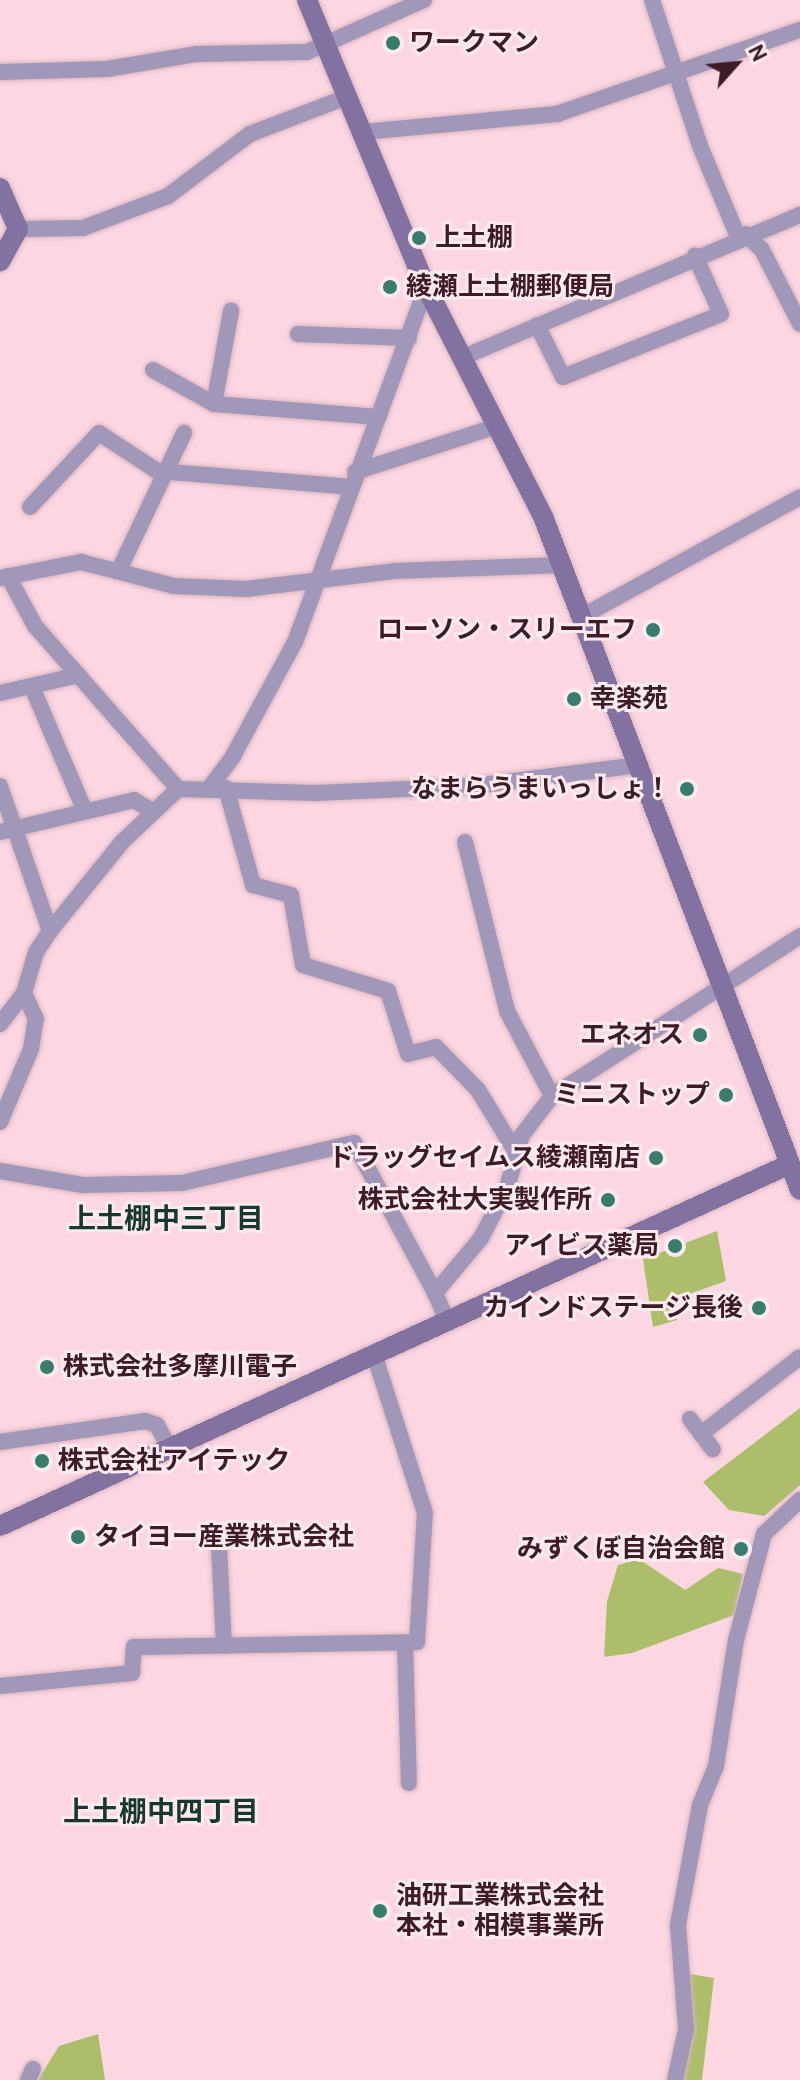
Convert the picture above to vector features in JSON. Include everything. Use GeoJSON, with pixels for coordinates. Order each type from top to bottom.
{"type":"FeatureCollection","features":[{"type":"Feature","properties":{"kind":"street"},"geometry":{"type":"LineString","coordinates":[[0,1526],[446,1318],[797,1179],[563,565],[426,287],[307,0]]}},
{"type":"Feature","properties":{"kind":"street"},"geometry":{"type":"LineString","coordinates":[[0,72],[107,69],[197,54],[307,52],[327,46],[424,0]]}},
{"type":"Feature","properties":{"kind":"street"},"geometry":{"type":"LineString","coordinates":[[652,0],[676,77],[742,236],[762,250],[796,302],[800,324]]}},
{"type":"Feature","properties":{"kind":"street"},"geometry":{"type":"LineString","coordinates":[[363,132],[557,114],[676,77],[800,30]]}},
{"type":"Feature","properties":{"kind":"street"},"geometry":{"type":"LineString","coordinates":[[18,229],[83,228],[168,196],[250,134],[347,97]]}},
{"type":"Feature","properties":{"kind":"street"},"geometry":{"type":"LineString","coordinates":[[0,188],[18,229]]}},
{"type":"Feature","properties":{"kind":"street"},"geometry":{"type":"LineString","coordinates":[[461,358],[742,236],[800,215]]}},
{"type":"Feature","properties":{"kind":"street"},"geometry":{"type":"LineString","coordinates":[[0,261],[18,229]]}},
{"type":"Feature","properties":{"kind":"street"},"geometry":{"type":"LineString","coordinates":[[537,325],[563,377],[721,314],[695,256]]}},
{"type":"Feature","properties":{"kind":"street"},"geometry":{"type":"LineString","coordinates":[[426,287],[318,579],[264,703],[218,787],[253,885],[291,895],[303,965],[388,991],[408,1054],[436,1047],[478,1090],[517,1154]]}},
{"type":"Feature","properties":{"kind":"street"},"geometry":{"type":"LineString","coordinates":[[214,404],[231,311]]}},
{"type":"Feature","properties":{"kind":"street"},"geometry":{"type":"LineString","coordinates":[[298,334],[409,338]]}},
{"type":"Feature","properties":{"kind":"street"},"geometry":{"type":"LineString","coordinates":[[153,370],[214,404],[378,417]]}},
{"type":"Feature","properties":{"kind":"street"},"geometry":{"type":"LineString","coordinates":[[30,507],[99,433],[164,472],[353,479],[497,426]]}},
{"type":"Feature","properties":{"kind":"street"},"geometry":{"type":"LineString","coordinates":[[119,570],[184,433]]}},
{"type":"Feature","properties":{"kind":"street"},"geometry":{"type":"LineString","coordinates":[[583,616],[800,497]]}},
{"type":"Feature","properties":{"kind":"street"},"geometry":{"type":"LineString","coordinates":[[178,789],[35,626],[4,577],[81,562],[206,589],[318,579],[563,565]]}},
{"type":"Feature","properties":{"kind":"street"},"geometry":{"type":"LineString","coordinates":[[0,693],[79,675]]}},
{"type":"Feature","properties":{"kind":"street"},"geometry":{"type":"LineString","coordinates":[[32,687],[85,811]]}},
{"type":"Feature","properties":{"kind":"street"},"geometry":{"type":"LineString","coordinates":[[0,1024],[24,993],[36,952],[50,931],[152,811],[178,789],[218,787],[315,793],[475,786],[639,765]]}},
{"type":"Feature","properties":{"kind":"street"},"geometry":{"type":"LineString","coordinates":[[0,786],[17,826],[50,931]]}},
{"type":"Feature","properties":{"kind":"street"},"geometry":{"type":"LineString","coordinates":[[0,832],[134,800],[152,811]]}},
{"type":"Feature","properties":{"kind":"street"},"geometry":{"type":"LineString","coordinates":[[465,842],[507,1011],[552,1096]]}},
{"type":"Feature","properties":{"kind":"street"},"geometry":{"type":"LineString","coordinates":[[435,1293],[481,1238],[522,1135],[552,1096],[722,983],[800,936]]}},
{"type":"Feature","properties":{"kind":"street"},"geometry":{"type":"LineString","coordinates":[[0,1122],[31,1049],[36,1019],[24,993]]}},
{"type":"Feature","properties":{"kind":"street"},"geometry":{"type":"LineString","coordinates":[[0,1171],[83,1185],[182,1183],[354,1143],[446,1318]]}},
{"type":"Feature","properties":{"kind":"street"},"geometry":{"type":"LineString","coordinates":[[0,1686],[132,1673],[134,1647],[417,1642],[425,1513],[374,1354]]}},
{"type":"Feature","properties":{"kind":"street"},"geometry":{"type":"LineString","coordinates":[[701,1434],[800,1357]]}},
{"type":"Feature","properties":{"kind":"street"},"geometry":{"type":"LineString","coordinates":[[690,1419],[713,1449]]}},
{"type":"Feature","properties":{"kind":"street"},"geometry":{"type":"LineString","coordinates":[[0,1442],[145,1421],[157,1425],[169,1448]]}},
{"type":"Feature","properties":{"kind":"street"},"geometry":{"type":"LineString","coordinates":[[675,2080],[686,2029],[678,1925],[700,1805],[716,1766],[736,1640],[764,1534],[800,1500]]}},
{"type":"Feature","properties":{"kind":"street"},"geometry":{"type":"LineString","coordinates":[[219,1547],[224,1646]]}},
{"type":"Feature","properties":{"kind":"street"},"geometry":{"type":"LineString","coordinates":[[405,1643],[409,1783]]}},
{"type":"Feature","properties":{"kind":"green space"},"geometry":{"type":"Polygon","coordinates":[[[717,1231],[726,1281],[675,1299],[677,1320],[653,1327],[643,1259],[717,1231]]]}},
{"type":"Feature","properties":{"kind":"green space"},"geometry":{"type":"Polygon","coordinates":[[[800,1408],[800,1485],[764,1516],[729,1510],[703,1482],[800,1408]]]}},
{"type":"Feature","properties":{"kind":"green space"},"geometry":{"type":"Polygon","coordinates":[[[639,1559],[685,1590],[718,1568],[743,1574],[734,1615],[632,1653],[604,1657],[607,1601],[618,1565],[639,1559]]]}},
{"type":"Feature","properties":{"kind":"green space"},"geometry":{"type":"Polygon","coordinates":[[[684,1973],[714,1978],[702,2080],[680,2080],[684,1973]]]}},
{"type":"Feature","properties":{"kind":"green space"},"geometry":{"type":"Polygon","coordinates":[[[98,2034],[105,2080],[38,2080],[59,2046],[98,2034]]]}},
{"type":"Feature","properties":{"kind":"place","name":"ワークマン"},"geometry":{"type":"Point","coordinates":[393,43]}},
{"type":"Feature","properties":{"kind":"place","name":"上土棚"},"geometry":{"type":"Point","coordinates":[419,238]}},
{"type":"Feature","properties":{"kind":"place","name":"綾瀬上土棚郵便局"},"geometry":{"type":"Point","coordinates":[390,287]}},
{"type":"Feature","properties":{"kind":"place","name":"ローソン・スリーエフ"},"geometry":{"type":"Point","coordinates":[653,630]}},
{"type":"Feature","properties":{"kind":"place","name":"幸楽苑"},"geometry":{"type":"Point","coordinates":[574,699]}},
{"type":"Feature","properties":{"kind":"place","name":"なまらうまいっしょ！"},"geometry":{"type":"Point","coordinates":[687,789]}},
{"type":"Feature","properties":{"kind":"place","name":"エネオス"},"geometry":{"type":"Point","coordinates":[700,1035]}},
{"type":"Feature","properties":{"kind":"place","name":"ミニストップ"},"geometry":{"type":"Point","coordinates":[726,1095]}},
{"type":"Feature","properties":{"kind":"place","name":"ドラッグセイムス綾瀬南店"},"geometry":{"type":"Point","coordinates":[656,1158]}},
{"type":"Feature","properties":{"kind":"place","name":"株式会社大実製作所"},"geometry":{"type":"Point","coordinates":[608,1200]}},
{"type":"Feature","properties":{"kind":"place","name":"アイビス薬局"},"geometry":{"type":"Point","coordinates":[675,1246]}},
{"type":"Feature","properties":{"kind":"place","name":"カインドステージ長後"},"geometry":{"type":"Point","coordinates":[759,1308]}},
{"type":"Feature","properties":{"kind":"place","name":"株式会社多摩川電子"},"geometry":{"type":"Point","coordinates":[47,1367]}},
{"type":"Feature","properties":{"kind":"place","name":"株式会社アイテック"},"geometry":{"type":"Point","coordinates":[42,1461]}},
{"type":"Feature","properties":{"kind":"place","name":"タイヨー産業株式会社"},"geometry":{"type":"Point","coordinates":[78,1537]}},
{"type":"Feature","properties":{"kind":"place","name":"みずくぼ自治会館"},"geometry":{"type":"Point","coordinates":[741,1549]}},
{"type":"Feature","properties":{"kind":"place","name":"油研工業株式会社 本社・相模事業所"},"geometry":{"type":"Point","coordinates":[380,1911]}},
{"type":"Feature","properties":{"kind":"district","name":"上土棚中三丁目"},"geometry":{"type":"Point","coordinates":[166,1218]}},
{"type":"Feature","properties":{"kind":"district","name":"上土棚中四丁目"},"geometry":{"type":"Point","coordinates":[161,1811]}}]}
